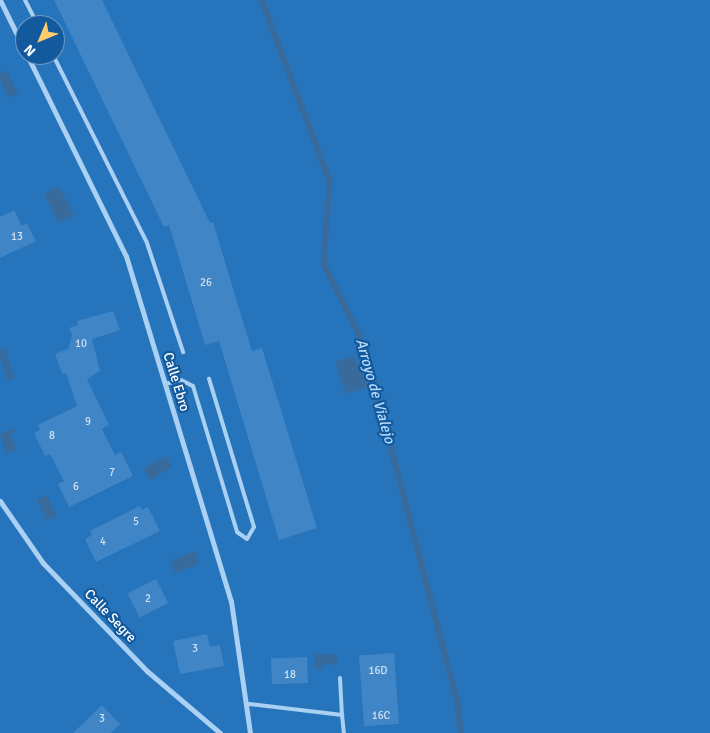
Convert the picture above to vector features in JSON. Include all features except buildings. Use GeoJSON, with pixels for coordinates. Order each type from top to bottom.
{"type":"FeatureCollection","features":[{"type":"Feature","properties":{"kind":"street"},"geometry":{"type":"LineString","coordinates":[[0,0],[15,31]]}},
{"type":"Feature","properties":{"kind":"street","name":"Calle Ebro"},"geometry":{"type":"LineString","coordinates":[[32,65],[126,256],[231,601],[248,704],[250,733]]}},
{"type":"Feature","properties":{"kind":"street","name":"Calle Segre"},"geometry":{"type":"LineString","coordinates":[[0,501],[43,563],[147,671],[220,733]]}},
{"type":"Feature","properties":{"kind":"lane"},"geometry":{"type":"LineString","coordinates":[[25,0],[33,15]]}},
{"type":"Feature","properties":{"kind":"lane"},"geometry":{"type":"LineString","coordinates":[[57,65],[147,243],[183,352]]}},
{"type":"Feature","properties":{"kind":"lane"},"geometry":{"type":"LineString","coordinates":[[165,384],[181,380],[194,386],[237,532],[247,539],[254,527],[209,379]]}},
{"type":"Feature","properties":{"kind":"lane"},"geometry":{"type":"LineString","coordinates":[[340,678],[344,733]]}},
{"type":"Feature","properties":{"kind":"lane"},"geometry":{"type":"LineString","coordinates":[[248,704],[342,715]]}},
{"type":"Feature","properties":{"kind":"shaded area"},"geometry":{"type":"Polygon","coordinates":[[[0,0],[710,0],[710,733],[0,733],[0,0]]]}},
{"type":"Feature","properties":{"kind":"shaded area"},"geometry":{"type":"Polygon","coordinates":[[[7,70],[18,94],[9,98],[0,80],[0,74],[7,70]]]}},
{"type":"Feature","properties":{"kind":"shaded area"},"geometry":{"type":"Polygon","coordinates":[[[59,186],[74,215],[59,223],[44,194],[59,186]]]}},
{"type":"Feature","properties":{"kind":"shaded area"},"geometry":{"type":"Polygon","coordinates":[[[4,348],[15,378],[8,381],[0,358],[0,350],[4,348]]]}},
{"type":"Feature","properties":{"kind":"shaded area"},"geometry":{"type":"Polygon","coordinates":[[[353,356],[369,386],[346,394],[335,362],[353,356]]]}},
{"type":"Feature","properties":{"kind":"shaded area"},"geometry":{"type":"Polygon","coordinates":[[[14,428],[15,432],[10,434],[17,449],[6,454],[0,434],[14,428]]]}},
{"type":"Feature","properties":{"kind":"shaded area"},"geometry":{"type":"Polygon","coordinates":[[[166,456],[172,467],[150,480],[143,469],[166,456]]]}},
{"type":"Feature","properties":{"kind":"shaded area"},"geometry":{"type":"Polygon","coordinates":[[[47,495],[57,516],[47,520],[37,500],[47,495]]]}},
{"type":"Feature","properties":{"kind":"shaded area"},"geometry":{"type":"Polygon","coordinates":[[[194,551],[199,563],[175,573],[170,561],[194,551]]]}},
{"type":"Feature","properties":{"kind":"shaded area"},"geometry":{"type":"Polygon","coordinates":[[[315,654],[337,654],[338,664],[322,665],[322,670],[315,670],[315,654]]]}},
{"type":"Feature","properties":{"kind":"waterway","name":"Arroyo de Vialejo"},"geometry":{"type":"LineString","coordinates":[[262,0],[330,181],[324,264],[365,346],[458,703],[461,733]]}}]}
